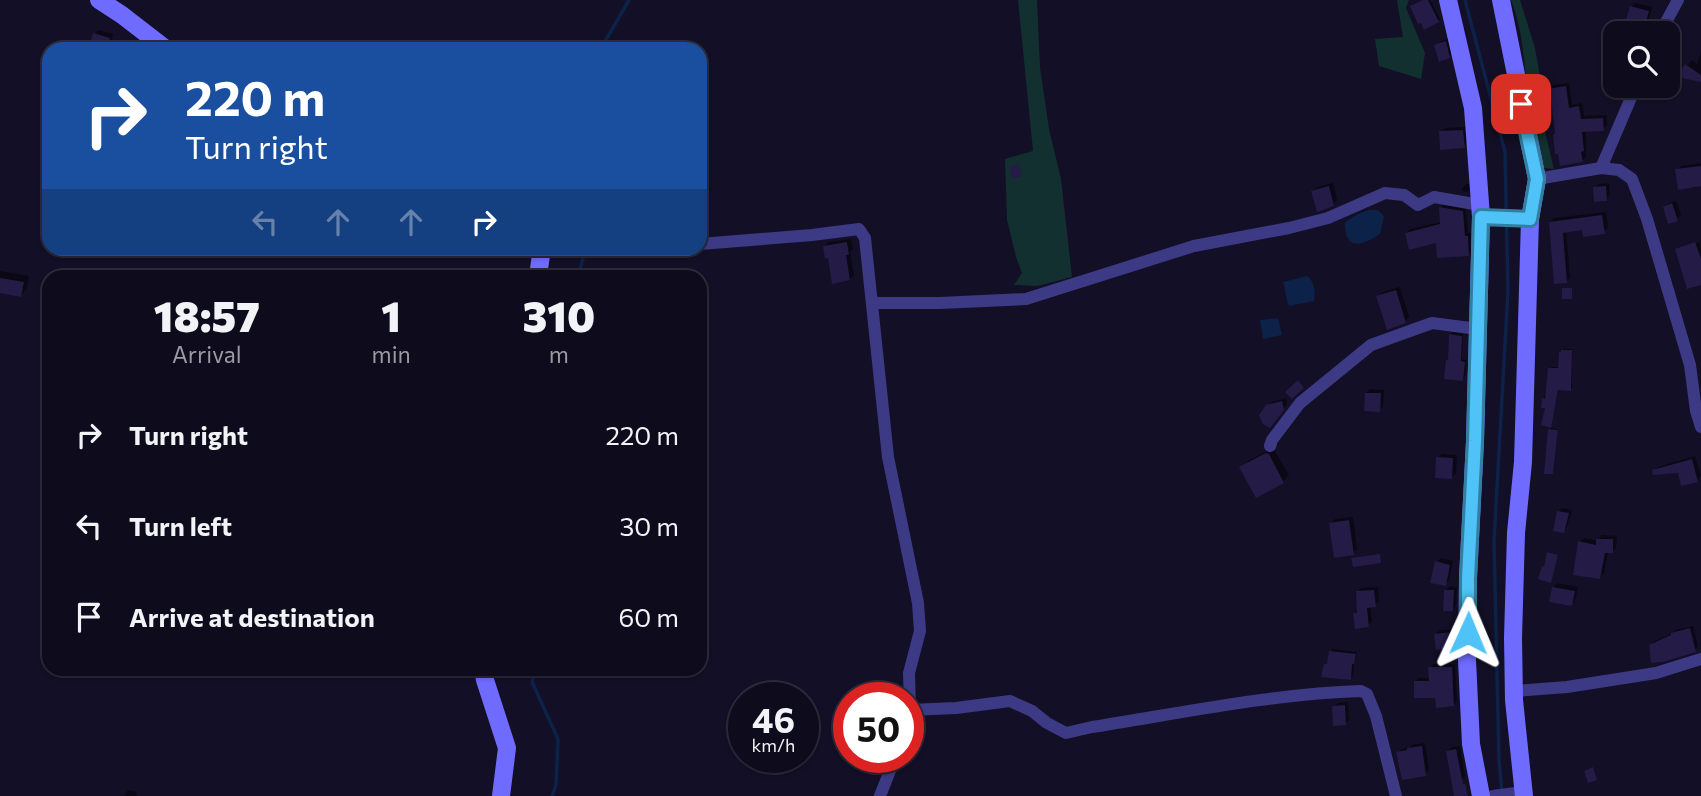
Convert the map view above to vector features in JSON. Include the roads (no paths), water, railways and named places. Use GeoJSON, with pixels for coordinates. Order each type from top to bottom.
{"type":"FeatureCollection","features":[{"type":"Feature","properties":{"kind":"main road"},"geometry":{"type":"LineString","coordinates":[[99,0],[157,42]]}},
{"type":"Feature","properties":{"kind":"main road"},"geometry":{"type":"LineString","coordinates":[[1448,0],[1473,108],[1481,211],[1467,660],[1471,744],[1481,796]]}},
{"type":"Feature","properties":{"kind":"main road"},"geometry":{"type":"LineString","coordinates":[[1501,0],[1537,179],[1530,219],[1523,462],[1516,533],[1513,638],[1524,794]]}},
{"type":"Feature","properties":{"kind":"main road"},"geometry":{"type":"LineString","coordinates":[[484,676],[507,748],[501,796]]}},
{"type":"Feature","properties":{"kind":"street"},"geometry":{"type":"LineString","coordinates":[[1667,21],[1678,0]]}},
{"type":"Feature","properties":{"kind":"street"},"geometry":{"type":"LineString","coordinates":[[1601,168],[1631,98]]}},
{"type":"Feature","properties":{"kind":"street"},"geometry":{"type":"LineString","coordinates":[[1537,179],[1601,168],[1619,170],[1632,179],[1647,219],[1690,365],[1696,411],[1701,427]]}},
{"type":"Feature","properties":{"kind":"street"},"geometry":{"type":"LineString","coordinates":[[872,303],[1026,299],[1194,246],[1328,218],[1385,193],[1404,195],[1418,205],[1434,197],[1481,211],[1530,219]]}},
{"type":"Feature","properties":{"kind":"street"},"geometry":{"type":"LineString","coordinates":[[707,243],[859,229],[865,238],[888,457],[919,603],[920,631],[909,682]]}},
{"type":"Feature","properties":{"kind":"street"},"geometry":{"type":"LineString","coordinates":[[1270,446],[1300,402],[1371,345],[1432,323],[1478,328]]}},
{"type":"Feature","properties":{"kind":"street"},"geometry":{"type":"LineString","coordinates":[[1515,691],[1567,687],[1656,673],[1701,659]]}},
{"type":"Feature","properties":{"kind":"street"},"geometry":{"type":"LineString","coordinates":[[924,711],[1010,701],[1032,711],[1066,733],[1276,697],[1361,691],[1367,694],[1376,716],[1396,796]]}},
{"type":"Feature","properties":{"kind":"street"},"geometry":{"type":"LineString","coordinates":[[880,796],[889,773]]}},
{"type":"Feature","properties":{"kind":"street"},"geometry":{"type":"LineString","coordinates":[[1493,796],[1524,794]]}},
{"type":"Feature","properties":{"kind":"water"},"geometry":{"type":"Polygon","coordinates":[[[1369,210],[1378,210],[1384,217],[1380,234],[1366,242],[1351,242],[1347,238],[1345,222],[1369,210]]]}},
{"type":"Feature","properties":{"kind":"water"},"geometry":{"type":"Polygon","coordinates":[[[1307,276],[1314,287],[1314,301],[1289,306],[1283,282],[1307,276]]]}},
{"type":"Feature","properties":{"kind":"water"},"geometry":{"type":"Polygon","coordinates":[[[1278,318],[1282,335],[1263,339],[1260,320],[1278,318]]]}},
{"type":"Feature","properties":{"kind":"waterway"},"geometry":{"type":"LineString","coordinates":[[605,42],[629,0]]}},
{"type":"Feature","properties":{"kind":"waterway"},"geometry":{"type":"LineString","coordinates":[[1465,0],[1505,152],[1508,291],[1494,541],[1502,793]]}},
{"type":"Feature","properties":{"kind":"waterway"},"geometry":{"type":"LineString","coordinates":[[580,270],[584,256]]}},
{"type":"Feature","properties":{"kind":"waterway"},"geometry":{"type":"LineString","coordinates":[[533,676],[532,682],[558,739],[556,785],[552,796]]}}]}
